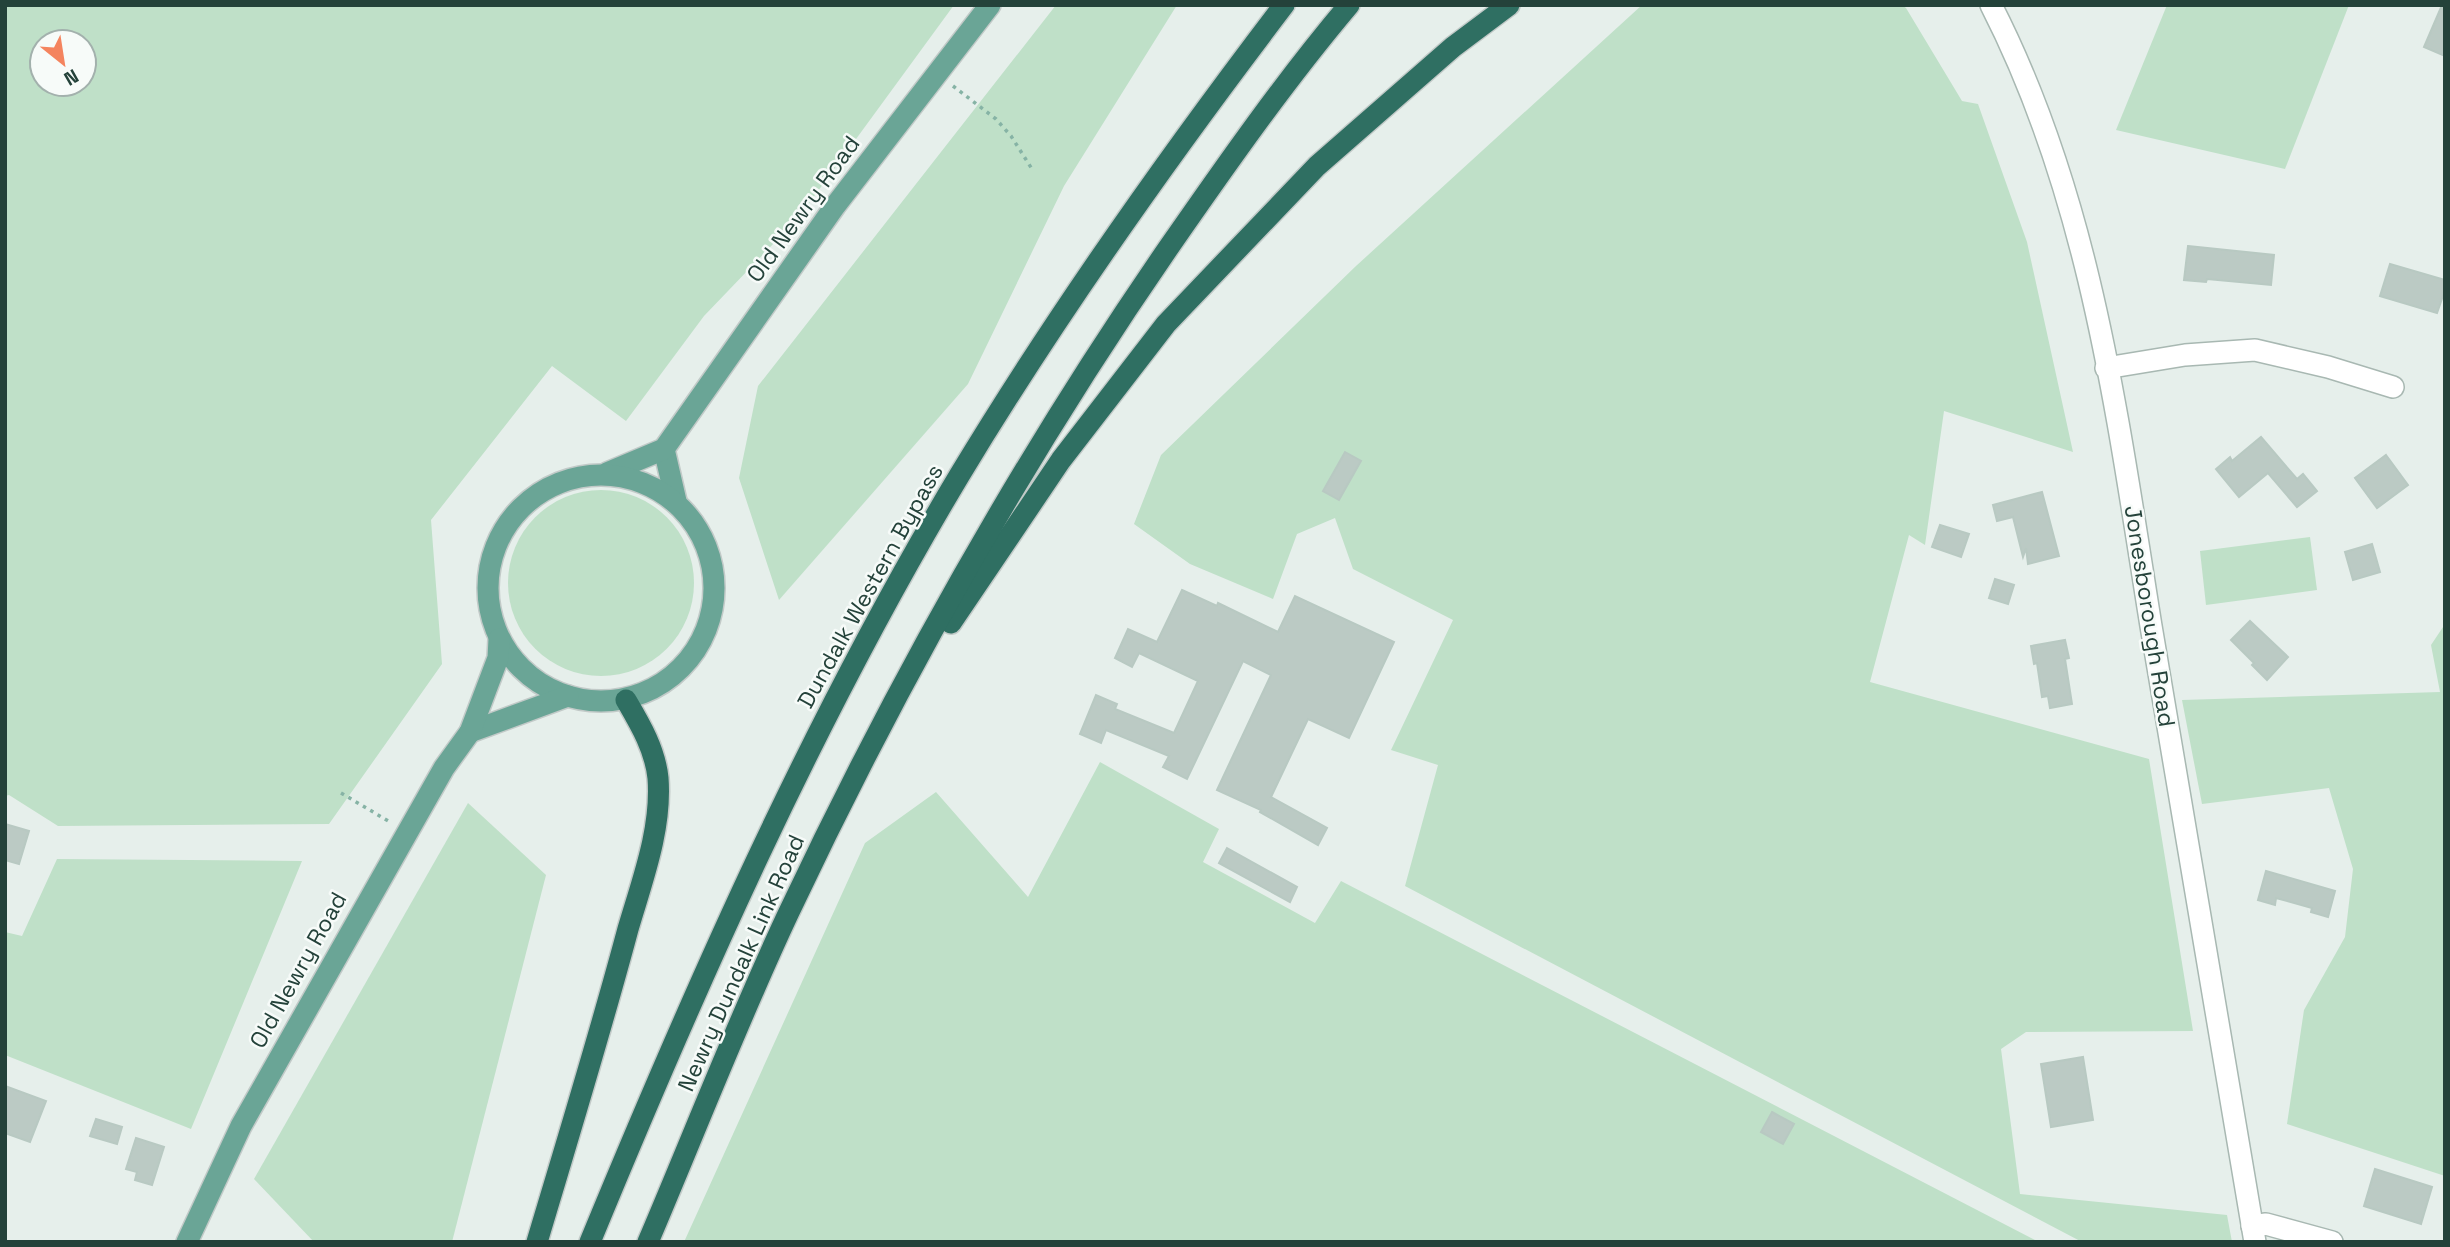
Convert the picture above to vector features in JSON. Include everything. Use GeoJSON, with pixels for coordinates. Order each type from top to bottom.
{"type":"FeatureCollection","features":[{"type":"Feature","properties":{"kind":"highway","name":"Dundalk Western Bypass"},"geometry":{"type":"LineString","coordinates":[[590,1242],[715,946],[747,879],[839,692],[958,478],[1060,315],[1123,222],[1284,5]]}},
{"type":"Feature","properties":{"kind":"highway"},"geometry":{"type":"LineString","coordinates":[[890,709],[979,547],[1105,340],[1219,174],[1349,5]]}},
{"type":"Feature","properties":{"kind":"highway"},"geometry":{"type":"LineString","coordinates":[[890,709],[1062,460],[1166,324],[1317,166],[1453,47],[1509,5]]}},
{"type":"Feature","properties":{"kind":"highway"},"geometry":{"type":"LineString","coordinates":[[537,1242],[619,962],[650,849],[658,809],[657,776],[651,749],[626,699]]}},
{"type":"Feature","properties":{"kind":"highway","name":"Newry Dundalk Link Road"},"geometry":{"type":"LineString","coordinates":[[648,1242],[762,972],[851,784],[890,709]]}},
{"type":"Feature","properties":{"kind":"main road","name":"Old Newry Road"},"geometry":{"type":"LineString","coordinates":[[664,449],[835,206],[990,5]]}},
{"type":"Feature","properties":{"kind":"main road"},"geometry":{"type":"LineString","coordinates":[[607,473],[646,482],[676,501],[699,529],[713,562],[715,598],[706,633],[687,663],[659,686],[626,699],[589,701],[553,692],[523,671],[499,639],[488,601],[490,562],[505,525],[532,496],[568,478],[607,473],[664,449],[676,501]]}},
{"type":"Feature","properties":{"kind":"main road","name":"Old Newry Road"},"geometry":{"type":"LineString","coordinates":[[187,1242],[241,1126],[444,768],[470,732],[498,658],[499,639]]}},
{"type":"Feature","properties":{"kind":"main road"},"geometry":{"type":"LineString","coordinates":[[470,732],[568,696]]}},
{"type":"Feature","properties":{"kind":"street","name":"Jonesborough Road"},"geometry":{"type":"LineString","coordinates":[[1991,5],[2026,79],[2053,150],[2077,228],[2094,298],[2122,442],[2254,1234]]}},
{"type":"Feature","properties":{"kind":"street"},"geometry":{"type":"LineString","coordinates":[[2106,368],[2185,355],[2255,350],[2328,367],[2393,387]]}},
{"type":"Feature","properties":{"kind":"street"},"geometry":{"type":"LineString","coordinates":[[2254,1234],[2266,1224],[2332,1242]]}},
{"type":"Feature","properties":{"kind":"path"},"geometry":{"type":"LineString","coordinates":[[937,74],[996,119],[1012,136],[1032,169]]}},
{"type":"Feature","properties":{"kind":"path"},"geometry":{"type":"LineString","coordinates":[[341,793],[407,832]]}},
{"type":"Feature","properties":{"kind":"green space"},"geometry":{"type":"Polygon","coordinates":[[[5,5],[954,5],[799,217],[704,316],[626,421],[552,366],[431,520],[442,664],[329,824],[58,826],[9,795],[5,796],[5,5]]]}},
{"type":"Feature","properties":{"kind":"green space"},"geometry":{"type":"Polygon","coordinates":[[[1056,5],[1177,5],[1064,186],[968,384],[779,600],[739,478],[758,386],[1056,5]]]}},
{"type":"Feature","properties":{"kind":"green space"},"geometry":{"type":"Polygon","coordinates":[[[1642,5],[1902,5],[1962,101],[1978,104],[2027,242],[2073,452],[1944,411],[1925,545],[1909,535],[1870,682],[2149,759],[2193,1031],[2026,1032],[2001,1049],[2020,1194],[2227,1215],[2232,1242],[2082,1242],[1405,886],[1438,765],[1391,750],[1453,620],[1353,569],[1335,518],[1297,534],[1273,599],[1190,564],[1134,524],[1161,455],[1356,266],[1642,5]]]}},
{"type":"Feature","properties":{"kind":"green space"},"geometry":{"type":"Polygon","coordinates":[[[2167,5],[2349,5],[2285,169],[2116,130],[2167,5]]]}},
{"type":"Feature","properties":{"kind":"green space"},"geometry":{"type":"Polygon","coordinates":[[[601,490],[636,498],[652,506],[666,518],[678,532],[686,548],[694,583],[686,618],[678,634],[666,648],[652,660],[636,668],[601,676],[566,668],[550,660],[536,648],[524,634],[516,618],[508,583],[516,548],[524,532],[536,518],[550,506],[566,498],[601,490]]]}},
{"type":"Feature","properties":{"kind":"green space"},"geometry":{"type":"Polygon","coordinates":[[[2310,537],[2317,590],[2206,605],[2200,551],[2310,537]]]}},
{"type":"Feature","properties":{"kind":"green space"},"geometry":{"type":"Polygon","coordinates":[[[2445,624],[2445,1176],[2287,1124],[2304,1010],[2345,937],[2353,869],[2329,788],[2202,804],[2182,700],[2440,692],[2431,645],[2445,624]]]}},
{"type":"Feature","properties":{"kind":"green space"},"geometry":{"type":"Polygon","coordinates":[[[1100,762],[1219,829],[1203,862],[1315,923],[1341,881],[2039,1242],[684,1242],[865,843],[936,792],[1028,897],[1100,762]]]}},
{"type":"Feature","properties":{"kind":"green space"},"geometry":{"type":"Polygon","coordinates":[[[468,803],[546,875],[452,1242],[314,1242],[254,1179],[468,803]]]}},
{"type":"Feature","properties":{"kind":"green space"},"geometry":{"type":"Polygon","coordinates":[[[57,859],[302,861],[191,1129],[5,1055],[5,932],[22,936],[57,859]]]}},
{"type":"Feature","properties":{"kind":"building"},"geometry":{"type":"Polygon","coordinates":[[[2442,5],[2445,5],[2445,56],[2424,47],[2442,5]]]}},
{"type":"Feature","properties":{"kind":"building"},"geometry":{"type":"Polygon","coordinates":[[[2188,246],[2274,255],[2271,285],[2207,279],[2206,282],[2184,280],[2188,246]]]}},
{"type":"Feature","properties":{"kind":"building"},"geometry":{"type":"Polygon","coordinates":[[[2390,264],[2445,280],[2445,290],[2437,313],[2380,296],[2390,264]]]}},
{"type":"Feature","properties":{"kind":"building"},"geometry":{"type":"Polygon","coordinates":[[[2261,437],[2297,479],[2303,474],[2317,491],[2297,507],[2268,473],[2239,497],[2216,469],[2230,457],[2232,461],[2261,437]]]}},
{"type":"Feature","properties":{"kind":"building"},"geometry":{"type":"Polygon","coordinates":[[[1345,452],[1361,461],[1339,500],[1323,491],[1345,452]]]}},
{"type":"Feature","properties":{"kind":"building"},"geometry":{"type":"Polygon","coordinates":[[[2386,455],[2408,485],[2377,508],[2355,478],[2386,455]]]}},
{"type":"Feature","properties":{"kind":"building"},"geometry":{"type":"Polygon","coordinates":[[[2042,492],[2059,556],[2028,564],[2026,548],[2023,557],[2013,517],[1997,521],[1993,505],[2042,492]]]}},
{"type":"Feature","properties":{"kind":"building"},"geometry":{"type":"Polygon","coordinates":[[[1940,525],[1969,534],[1961,557],[1932,547],[1940,525]]]}},
{"type":"Feature","properties":{"kind":"building"},"geometry":{"type":"Polygon","coordinates":[[[2372,544],[2380,572],[2353,580],[2345,552],[2372,544]]]}},
{"type":"Feature","properties":{"kind":"building"},"geometry":{"type":"Polygon","coordinates":[[[1995,579],[2014,585],[2008,604],[1989,598],[1995,579]]]}},
{"type":"Feature","properties":{"kind":"building"},"geometry":{"type":"Polygon","coordinates":[[[1182,590],[1217,606],[1218,603],[1278,632],[1295,596],[1394,642],[1349,738],[1308,719],[1271,797],[1327,828],[1318,845],[1260,812],[1261,810],[1217,790],[1271,675],[1243,661],[1187,779],[1163,767],[1169,756],[1106,730],[1101,743],[1080,734],[1096,695],[1117,704],[1115,709],[1174,733],[1198,681],[1139,653],[1132,667],[1115,658],[1128,629],[1157,642],[1182,590]]]}},
{"type":"Feature","properties":{"kind":"building"},"geometry":{"type":"Polygon","coordinates":[[[2250,621],[2288,657],[2267,680],[2231,640],[2250,621]]]}},
{"type":"Feature","properties":{"kind":"building"},"geometry":{"type":"Polygon","coordinates":[[[2065,640],[2072,704],[2050,708],[2048,696],[2042,697],[2037,663],[2034,664],[2031,646],[2065,640]]]}},
{"type":"Feature","properties":{"kind":"building"},"geometry":{"type":"Polygon","coordinates":[[[5,824],[29,831],[19,864],[5,860],[5,824]]]}},
{"type":"Feature","properties":{"kind":"building"},"geometry":{"type":"Polygon","coordinates":[[[1227,848],[1297,887],[1290,902],[1219,863],[1227,848]]]}},
{"type":"Feature","properties":{"kind":"building"},"geometry":{"type":"Polygon","coordinates":[[[2266,871],[2335,891],[2328,917],[2311,912],[2312,908],[2276,898],[2275,905],[2258,900],[2266,871]]]}},
{"type":"Feature","properties":{"kind":"building"},"geometry":{"type":"Polygon","coordinates":[[[2083,1057],[2093,1120],[2051,1127],[2041,1064],[2083,1057]]]}},
{"type":"Feature","properties":{"kind":"building"},"geometry":{"type":"Polygon","coordinates":[[[5,1086],[46,1101],[30,1142],[5,1133],[5,1086]]]}},
{"type":"Feature","properties":{"kind":"building"},"geometry":{"type":"Polygon","coordinates":[[[1772,1112],[1794,1124],[1783,1144],[1761,1132],[1772,1112]]]}},
{"type":"Feature","properties":{"kind":"building"},"geometry":{"type":"Polygon","coordinates":[[[96,1119],[122,1127],[117,1144],[90,1136],[96,1119]]]}},
{"type":"Feature","properties":{"kind":"building"},"geometry":{"type":"Polygon","coordinates":[[[136,1138],[164,1147],[152,1185],[135,1180],[137,1172],[126,1169],[136,1138]]]}},
{"type":"Feature","properties":{"kind":"building"},"geometry":{"type":"Polygon","coordinates":[[[2375,1169],[2432,1187],[2421,1224],[2364,1206],[2375,1169]]]}}]}
